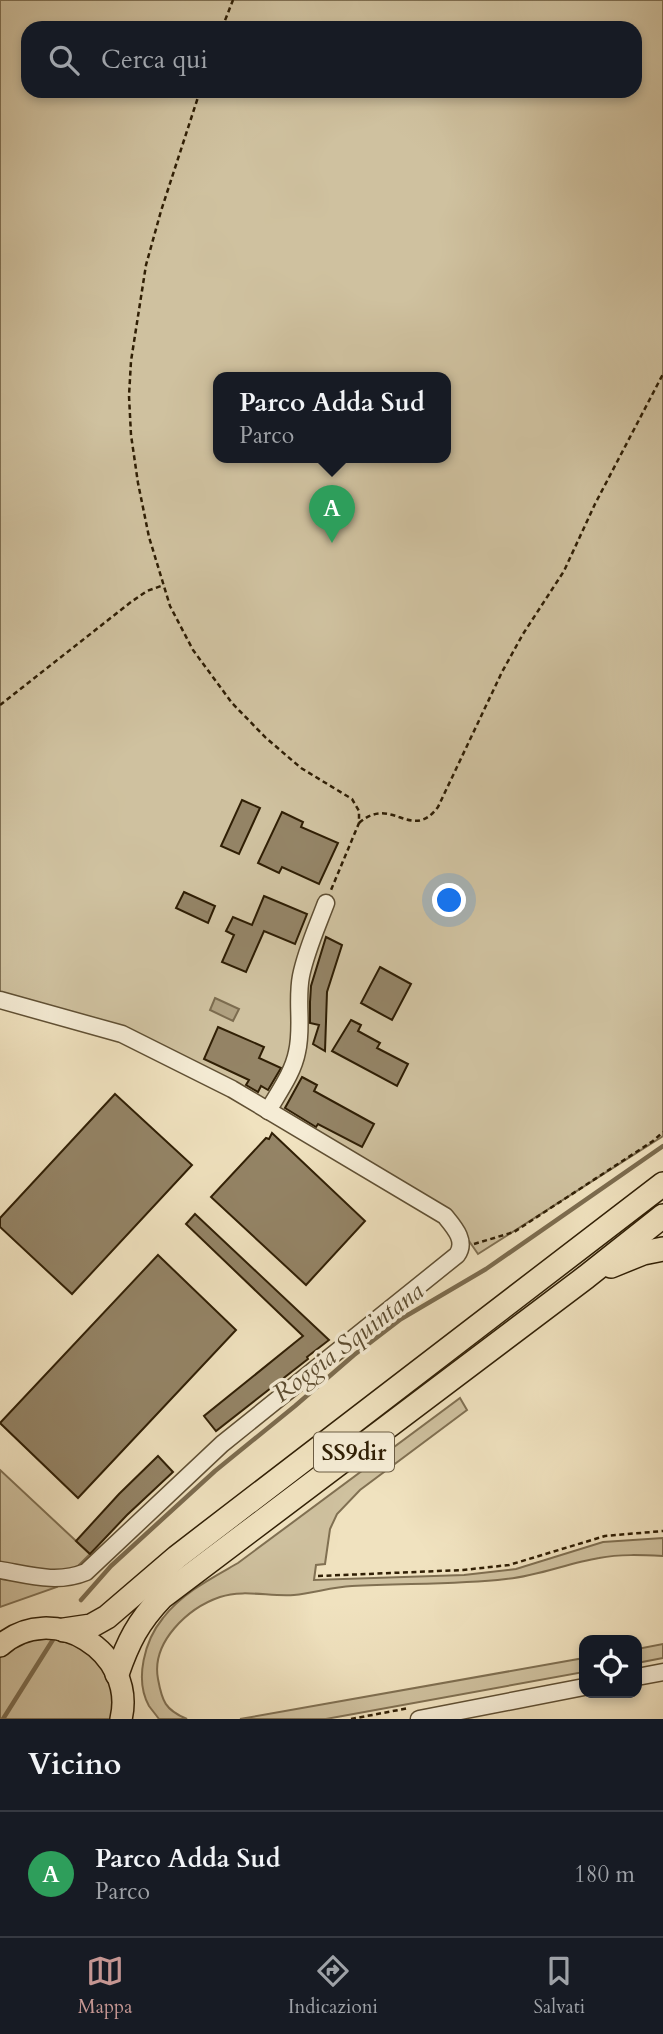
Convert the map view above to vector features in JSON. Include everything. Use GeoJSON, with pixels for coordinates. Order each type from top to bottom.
{"type":"FeatureCollection","features":[{"type":"Feature","properties":{"kind":"highway","name":"SS9dir"},"geometry":{"type":"LineString","coordinates":[[64,1630],[91,1626],[107,1617],[177,1557],[663,1184]]}},
{"type":"Feature","properties":{"kind":"highway","name":"SS9dir"},"geometry":{"type":"LineString","coordinates":[[117,1674],[132,1636],[162,1597],[663,1216]]}},
{"type":"Feature","properties":{"kind":"highway"},"geometry":{"type":"LineString","coordinates":[[586,1277],[643,1254],[663,1249]]}},
{"type":"Feature","properties":{"kind":"main road"},"geometry":{"type":"LineString","coordinates":[[0,1645],[20,1633],[42,1628],[64,1630],[88,1640],[104,1653],[117,1674],[126,1714]]}},
{"type":"Feature","properties":{"kind":"street"},"geometry":{"type":"LineString","coordinates":[[268,1111],[297,1054],[299,987],[326,903]]}},
{"type":"Feature","properties":{"kind":"street"},"geometry":{"type":"LineString","coordinates":[[0,1000],[122,1034],[232,1090],[445,1216],[455,1228],[461,1248],[457,1255],[222,1444],[86,1572],[61,1579],[0,1570]]}},
{"type":"Feature","properties":{"kind":"street"},"geometry":{"type":"LineString","coordinates":[[642,1676],[663,1672]]}},
{"type":"Feature","properties":{"kind":"street"},"geometry":{"type":"LineString","coordinates":[[419,1719],[579,1688]]}},
{"type":"Feature","properties":{"kind":"path"},"geometry":{"type":"LineString","coordinates":[[225,21],[233,0]]}},
{"type":"Feature","properties":{"kind":"path"},"geometry":{"type":"LineString","coordinates":[[198,98],[160,211],[146,265],[130,384],[131,435],[138,482],[149,537],[170,606],[193,650],[232,703],[266,738],[301,768],[352,799],[359,811],[359,823],[326,903]]}},
{"type":"Feature","properties":{"kind":"path"},"geometry":{"type":"LineString","coordinates":[[359,823],[367,815],[376,812],[421,821],[430,817],[438,807],[502,672],[564,571],[663,374]]}},
{"type":"Feature","properties":{"kind":"path"},"geometry":{"type":"LineString","coordinates":[[0,705],[131,602],[164,585]]}},
{"type":"Feature","properties":{"kind":"path"},"geometry":{"type":"LineString","coordinates":[[461,1248],[514,1232],[663,1132]]}},
{"type":"Feature","properties":{"kind":"path"},"geometry":{"type":"LineString","coordinates":[[318,1576],[509,1566],[605,1536],[663,1531]]}},
{"type":"Feature","properties":{"kind":"shaded area"},"geometry":{"type":"Polygon","coordinates":[[[0,0],[663,0],[663,1136],[478,1254],[451,1215],[234,1084],[0,995],[0,0]]]}},
{"type":"Feature","properties":{"kind":"shaded area"},"geometry":{"type":"Polygon","coordinates":[[[215,998],[239,1009],[233,1021],[210,1010],[215,998]]]}},
{"type":"Feature","properties":{"kind":"shaded area"},"geometry":{"type":"Polygon","coordinates":[[[460,1398],[467,1410],[360,1490],[337,1514],[330,1529],[325,1564],[316,1565],[314,1580],[464,1575],[516,1569],[603,1542],[663,1538],[663,1556],[607,1557],[530,1575],[487,1581],[352,1586],[294,1595],[248,1593],[220,1597],[184,1618],[174,1628],[160,1652],[157,1665],[161,1693],[169,1708],[187,1719],[159,1719],[145,1695],[142,1672],[151,1637],[171,1609],[198,1587],[238,1563],[460,1398]]]}},
{"type":"Feature","properties":{"kind":"shaded area"},"geometry":{"type":"Polygon","coordinates":[[[0,1470],[90,1554],[57,1587],[0,1607],[0,1470]]]}},
{"type":"Feature","properties":{"kind":"shaded area"},"geometry":{"type":"Polygon","coordinates":[[[24,1635],[72,1636],[107,1663],[116,1719],[0,1719],[0,1650],[24,1635]]]}},
{"type":"Feature","properties":{"kind":"shaded area"},"geometry":{"type":"Polygon","coordinates":[[[663,1644],[663,1658],[642,1662],[642,1648],[663,1644]]]}},
{"type":"Feature","properties":{"kind":"shaded area"},"geometry":{"type":"Polygon","coordinates":[[[579,1659],[579,1673],[326,1719],[240,1719],[579,1659]]]}},
{"type":"Feature","properties":{"kind":"building"},"geometry":{"type":"Polygon","coordinates":[[[242,800],[260,808],[239,854],[221,846],[242,800]]]}},
{"type":"Feature","properties":{"kind":"building"},"geometry":{"type":"Polygon","coordinates":[[[282,812],[303,822],[301,827],[338,843],[319,884],[282,867],[279,873],[258,863],[282,812]]]}},
{"type":"Feature","properties":{"kind":"building"},"geometry":{"type":"Polygon","coordinates":[[[184,892],[215,906],[208,923],[176,908],[184,892]]]}},
{"type":"Feature","properties":{"kind":"building"},"geometry":{"type":"Polygon","coordinates":[[[264,896],[307,914],[295,944],[264,931],[246,972],[222,962],[234,935],[226,931],[233,917],[252,925],[264,896]]]}},
{"type":"Feature","properties":{"kind":"building"},"geometry":{"type":"Polygon","coordinates":[[[326,937],[342,945],[327,992],[325,1051],[313,1044],[319,1025],[310,1023],[310,1002],[311,986],[326,937]]]}},
{"type":"Feature","properties":{"kind":"building"},"geometry":{"type":"Polygon","coordinates":[[[380,967],[411,984],[392,1020],[361,1003],[380,967]]]}},
{"type":"Feature","properties":{"kind":"building"},"geometry":{"type":"Polygon","coordinates":[[[351,1020],[361,1025],[358,1031],[380,1043],[377,1048],[408,1064],[397,1086],[332,1051],[351,1020]]]}},
{"type":"Feature","properties":{"kind":"building"},"geometry":{"type":"Polygon","coordinates":[[[218,1027],[264,1047],[259,1058],[281,1068],[268,1090],[261,1086],[258,1092],[246,1085],[249,1080],[204,1059],[218,1027]]]}},
{"type":"Feature","properties":{"kind":"building"},"geometry":{"type":"Polygon","coordinates":[[[302,1077],[317,1085],[314,1091],[374,1124],[362,1147],[318,1124],[316,1127],[285,1108],[302,1077]]]}},
{"type":"Feature","properties":{"kind":"building"},"geometry":{"type":"Polygon","coordinates":[[[115,1094],[192,1165],[72,1294],[0,1227],[0,1218],[115,1094]]]}},
{"type":"Feature","properties":{"kind":"building"},"geometry":{"type":"Polygon","coordinates":[[[272,1133],[365,1221],[306,1285],[211,1197],[272,1133]]]}},
{"type":"Feature","properties":{"kind":"building"},"geometry":{"type":"Polygon","coordinates":[[[195,1214],[329,1340],[216,1431],[204,1416],[303,1336],[186,1224],[195,1214]]]}},
{"type":"Feature","properties":{"kind":"building"},"geometry":{"type":"Polygon","coordinates":[[[158,1255],[236,1330],[78,1498],[0,1423],[158,1255]]]}},
{"type":"Feature","properties":{"kind":"building"},"geometry":{"type":"Polygon","coordinates":[[[158,1456],[173,1472],[90,1554],[76,1541],[158,1456]]]}},
{"type":"Feature","properties":{"kind":"waterway","name":"Roggia Squintana"},"geometry":{"type":"LineString","coordinates":[[81,1600],[111,1566],[215,1471],[354,1355],[401,1319],[486,1269],[663,1146]]}},
{"type":"Feature","properties":{"kind":"waterway","name":"Roggia Squintana"},"geometry":{"type":"LineString","coordinates":[[3,1719],[54,1638]]}},
{"type":"Feature","properties":{"kind":"place","name":"Parco Adda Sud"},"geometry":{"type":"Point","coordinates":[332,543]}}]}
